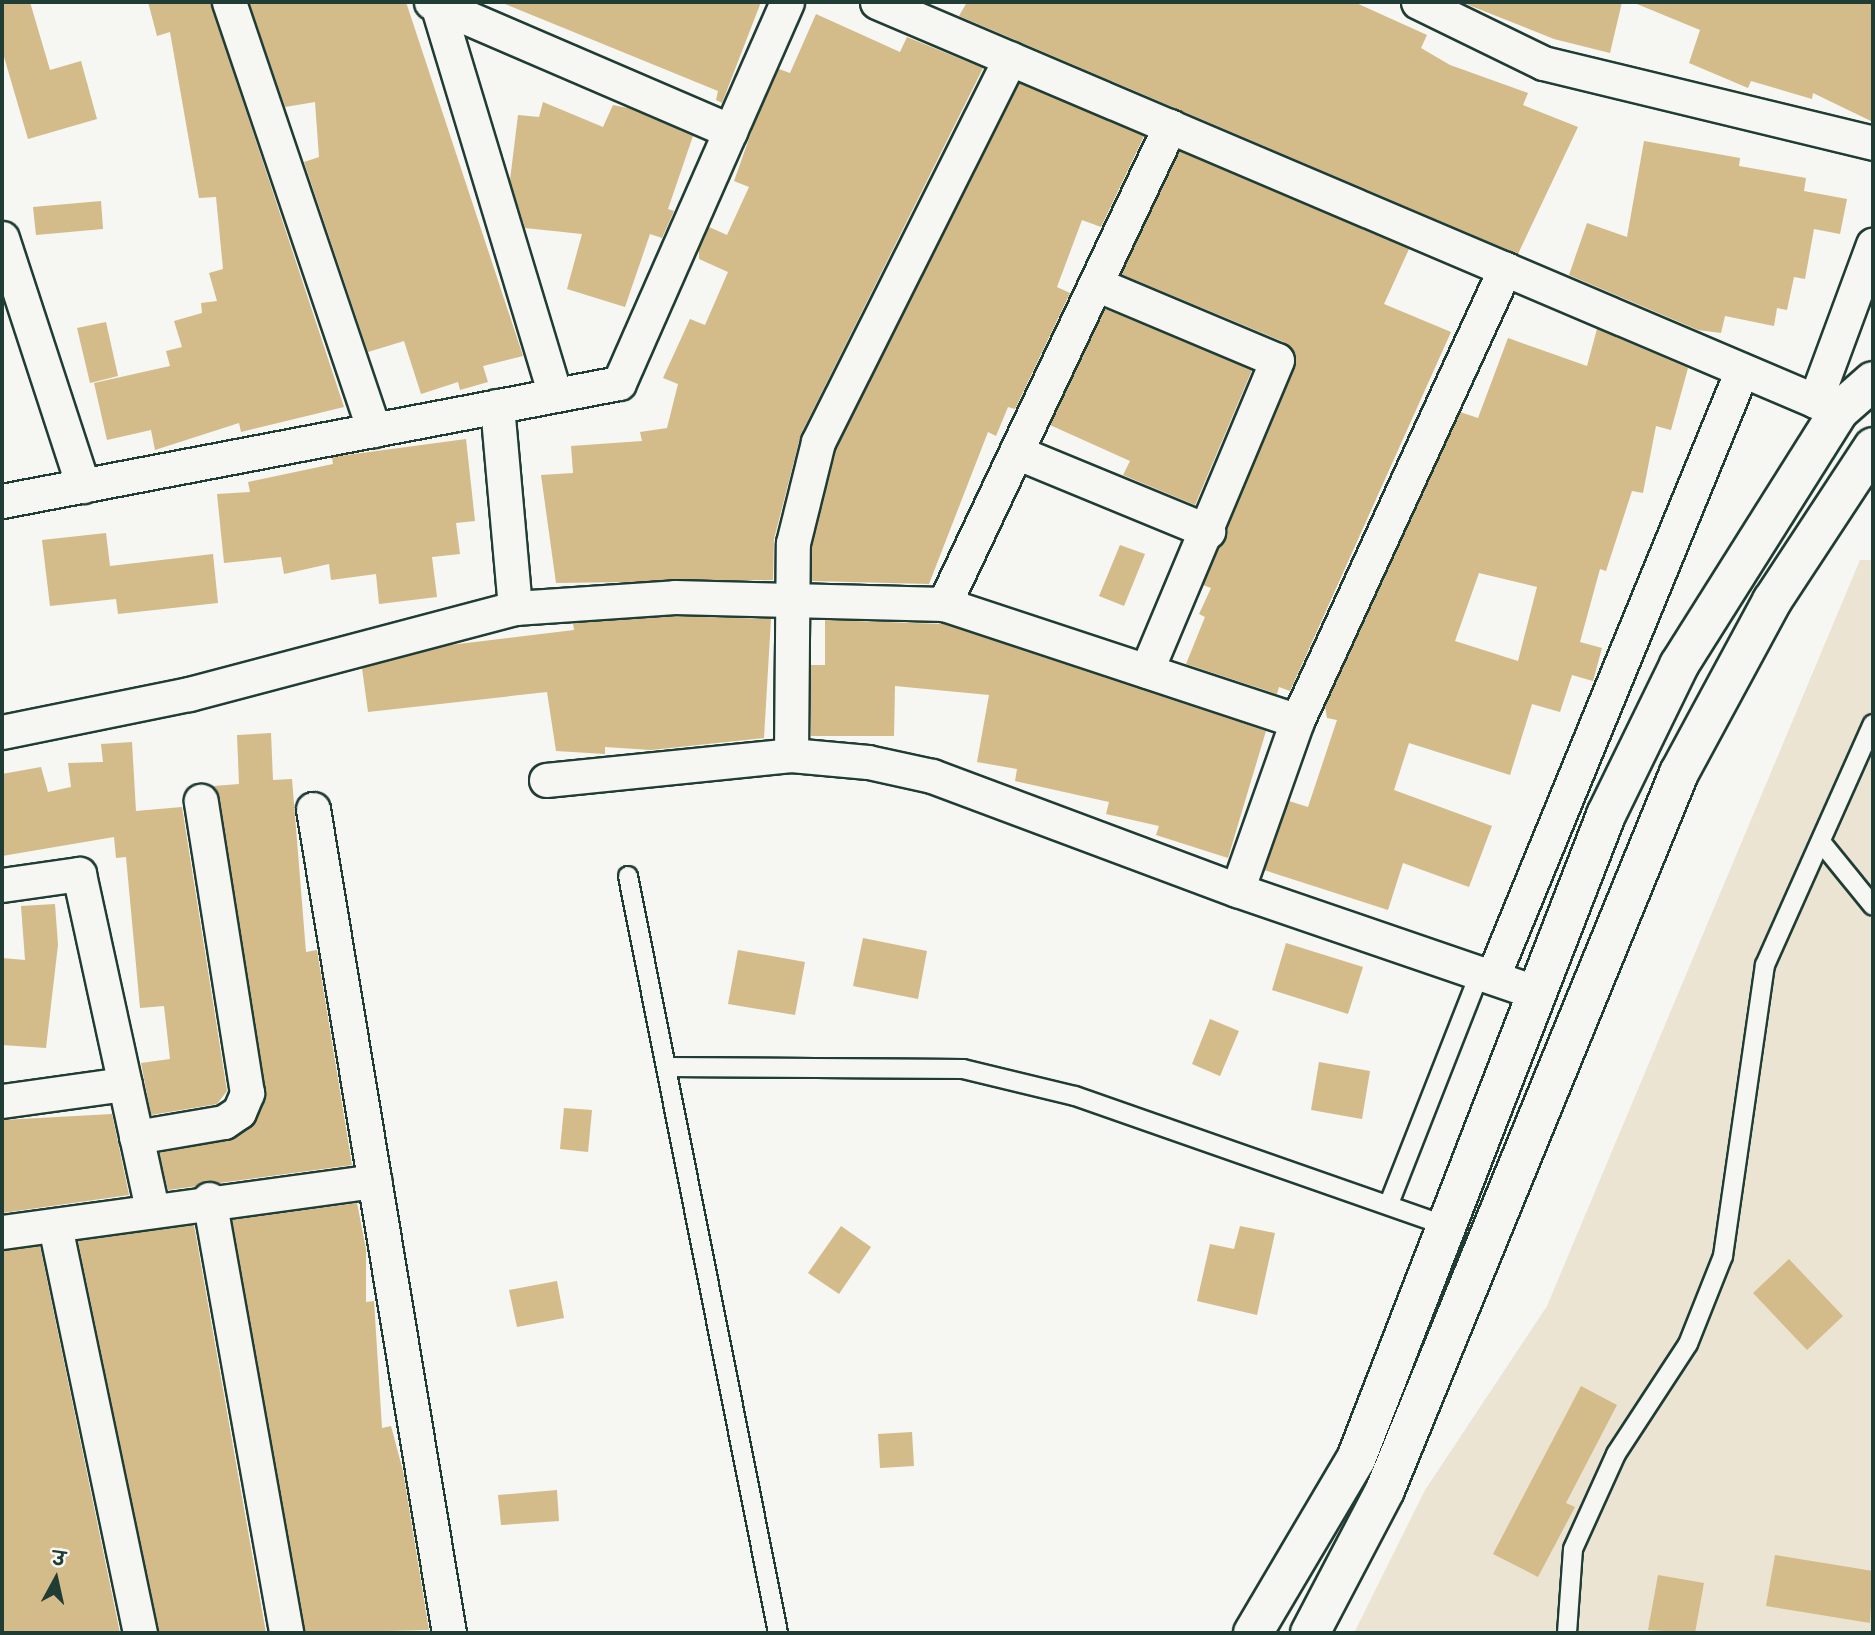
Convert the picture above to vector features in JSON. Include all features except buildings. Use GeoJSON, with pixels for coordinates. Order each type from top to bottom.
{"type":"FeatureCollection","features":[{"type":"Feature","properties":{"kind":"main road"},"geometry":{"type":"LineString","coordinates":[[1253,1633],[1356,1459],[1606,815],[1679,665],[1827,406],[1873,380]]}},
{"type":"Feature","properties":{"kind":"main road"},"geometry":{"type":"LineString","coordinates":[[1310,1633],[1385,1490],[1679,773],[1772,601],[1873,447]]}},
{"type":"Feature","properties":{"kind":"street"},"geometry":{"type":"LineString","coordinates":[[229,2],[374,430]]}},
{"type":"Feature","properties":{"kind":"street"},"geometry":{"type":"LineString","coordinates":[[2,501],[619,383],[787,2]]}},
{"type":"Feature","properties":{"kind":"street"},"geometry":{"type":"LineString","coordinates":[[877,2],[1827,406],[1873,244]]}},
{"type":"Feature","properties":{"kind":"street"},"geometry":{"type":"LineString","coordinates":[[1418,2],[1543,63],[1873,144]]}},
{"type":"Feature","properties":{"kind":"street"},"geometry":{"type":"LineString","coordinates":[[434,3],[730,131]]}},
{"type":"Feature","properties":{"kind":"street"},"geometry":{"type":"LineString","coordinates":[[434,3],[555,395]]}},
{"type":"Feature","properties":{"kind":"street"},"geometry":{"type":"LineString","coordinates":[[791,755],[790,603],[793,542],[818,442],[1010,58]]}},
{"type":"Feature","properties":{"kind":"street"},"geometry":{"type":"LineString","coordinates":[[944,604],[1170,126]]}},
{"type":"Feature","properties":{"kind":"street"},"geometry":{"type":"LineString","coordinates":[[2,238],[8,280],[83,486]]}},
{"type":"Feature","properties":{"kind":"street"},"geometry":{"type":"LineString","coordinates":[[1237,890],[1297,720],[1505,269]]}},
{"type":"Feature","properties":{"kind":"street"},"geometry":{"type":"LineString","coordinates":[[1096,284],[1277,360],[1208,531],[1146,671]]}},
{"type":"Feature","properties":{"kind":"street"},"geometry":{"type":"LineString","coordinates":[[1486,974],[1742,370]]}},
{"type":"Feature","properties":{"kind":"street"},"geometry":{"type":"LineString","coordinates":[[497,406],[515,608]]}},
{"type":"Feature","properties":{"kind":"street"},"geometry":{"type":"LineString","coordinates":[[1016,452],[1208,531]]}},
{"type":"Feature","properties":{"kind":"street"},"geometry":{"type":"LineString","coordinates":[[2,732],[189,694],[515,608],[675,597],[790,603],[944,604],[1297,720]]}},
{"type":"Feature","properties":{"kind":"street"},"geometry":{"type":"LineString","coordinates":[[546,780],[791,755],[932,776],[1237,890],[1537,993]]}},
{"type":"Feature","properties":{"kind":"street"},"geometry":{"type":"LineString","coordinates":[[136,1137],[224,1122],[239,1112],[247,1093],[201,801]]}},
{"type":"Feature","properties":{"kind":"street"},"geometry":{"type":"LineString","coordinates":[[313,809],[449,1633]]}},
{"type":"Feature","properties":{"kind":"street"},"geometry":{"type":"LineString","coordinates":[[2,885],[79,874],[152,1209]]}},
{"type":"Feature","properties":{"kind":"street"},"geometry":{"type":"LineString","coordinates":[[2,1101],[125,1084]]}},
{"type":"Feature","properties":{"kind":"street"},"geometry":{"type":"LineString","coordinates":[[2,1232],[55,1226],[209,1199],[375,1181]]}},
{"type":"Feature","properties":{"kind":"street"},"geometry":{"type":"LineString","coordinates":[[209,1199],[286,1633]]}},
{"type":"Feature","properties":{"kind":"street"},"geometry":{"type":"LineString","coordinates":[[55,1226],[140,1633]]}},
{"type":"Feature","properties":{"kind":"lane"},"geometry":{"type":"LineString","coordinates":[[1567,1633],[1573,1549],[1616,1454],[1688,1343],[1723,1256],[1765,965],[1873,724]]}},
{"type":"Feature","properties":{"kind":"lane"},"geometry":{"type":"LineString","coordinates":[[1821,842],[1873,906]]}},
{"type":"Feature","properties":{"kind":"lane"},"geometry":{"type":"LineString","coordinates":[[628,876],[778,1633]]}},
{"type":"Feature","properties":{"kind":"lane"},"geometry":{"type":"LineString","coordinates":[[1390,1201],[1486,974]]}},
{"type":"Feature","properties":{"kind":"lane"},"geometry":{"type":"LineString","coordinates":[[668,1068],[963,1069],[1074,1096],[1390,1201],[1446,1226]]}},
{"type":"Feature","properties":{"kind":"shaded area"},"geometry":{"type":"Polygon","coordinates":[[[1860,560],[1873,560],[1873,1633],[1354,1633],[1425,1490],[1547,1306],[1860,560]]]}}]}
